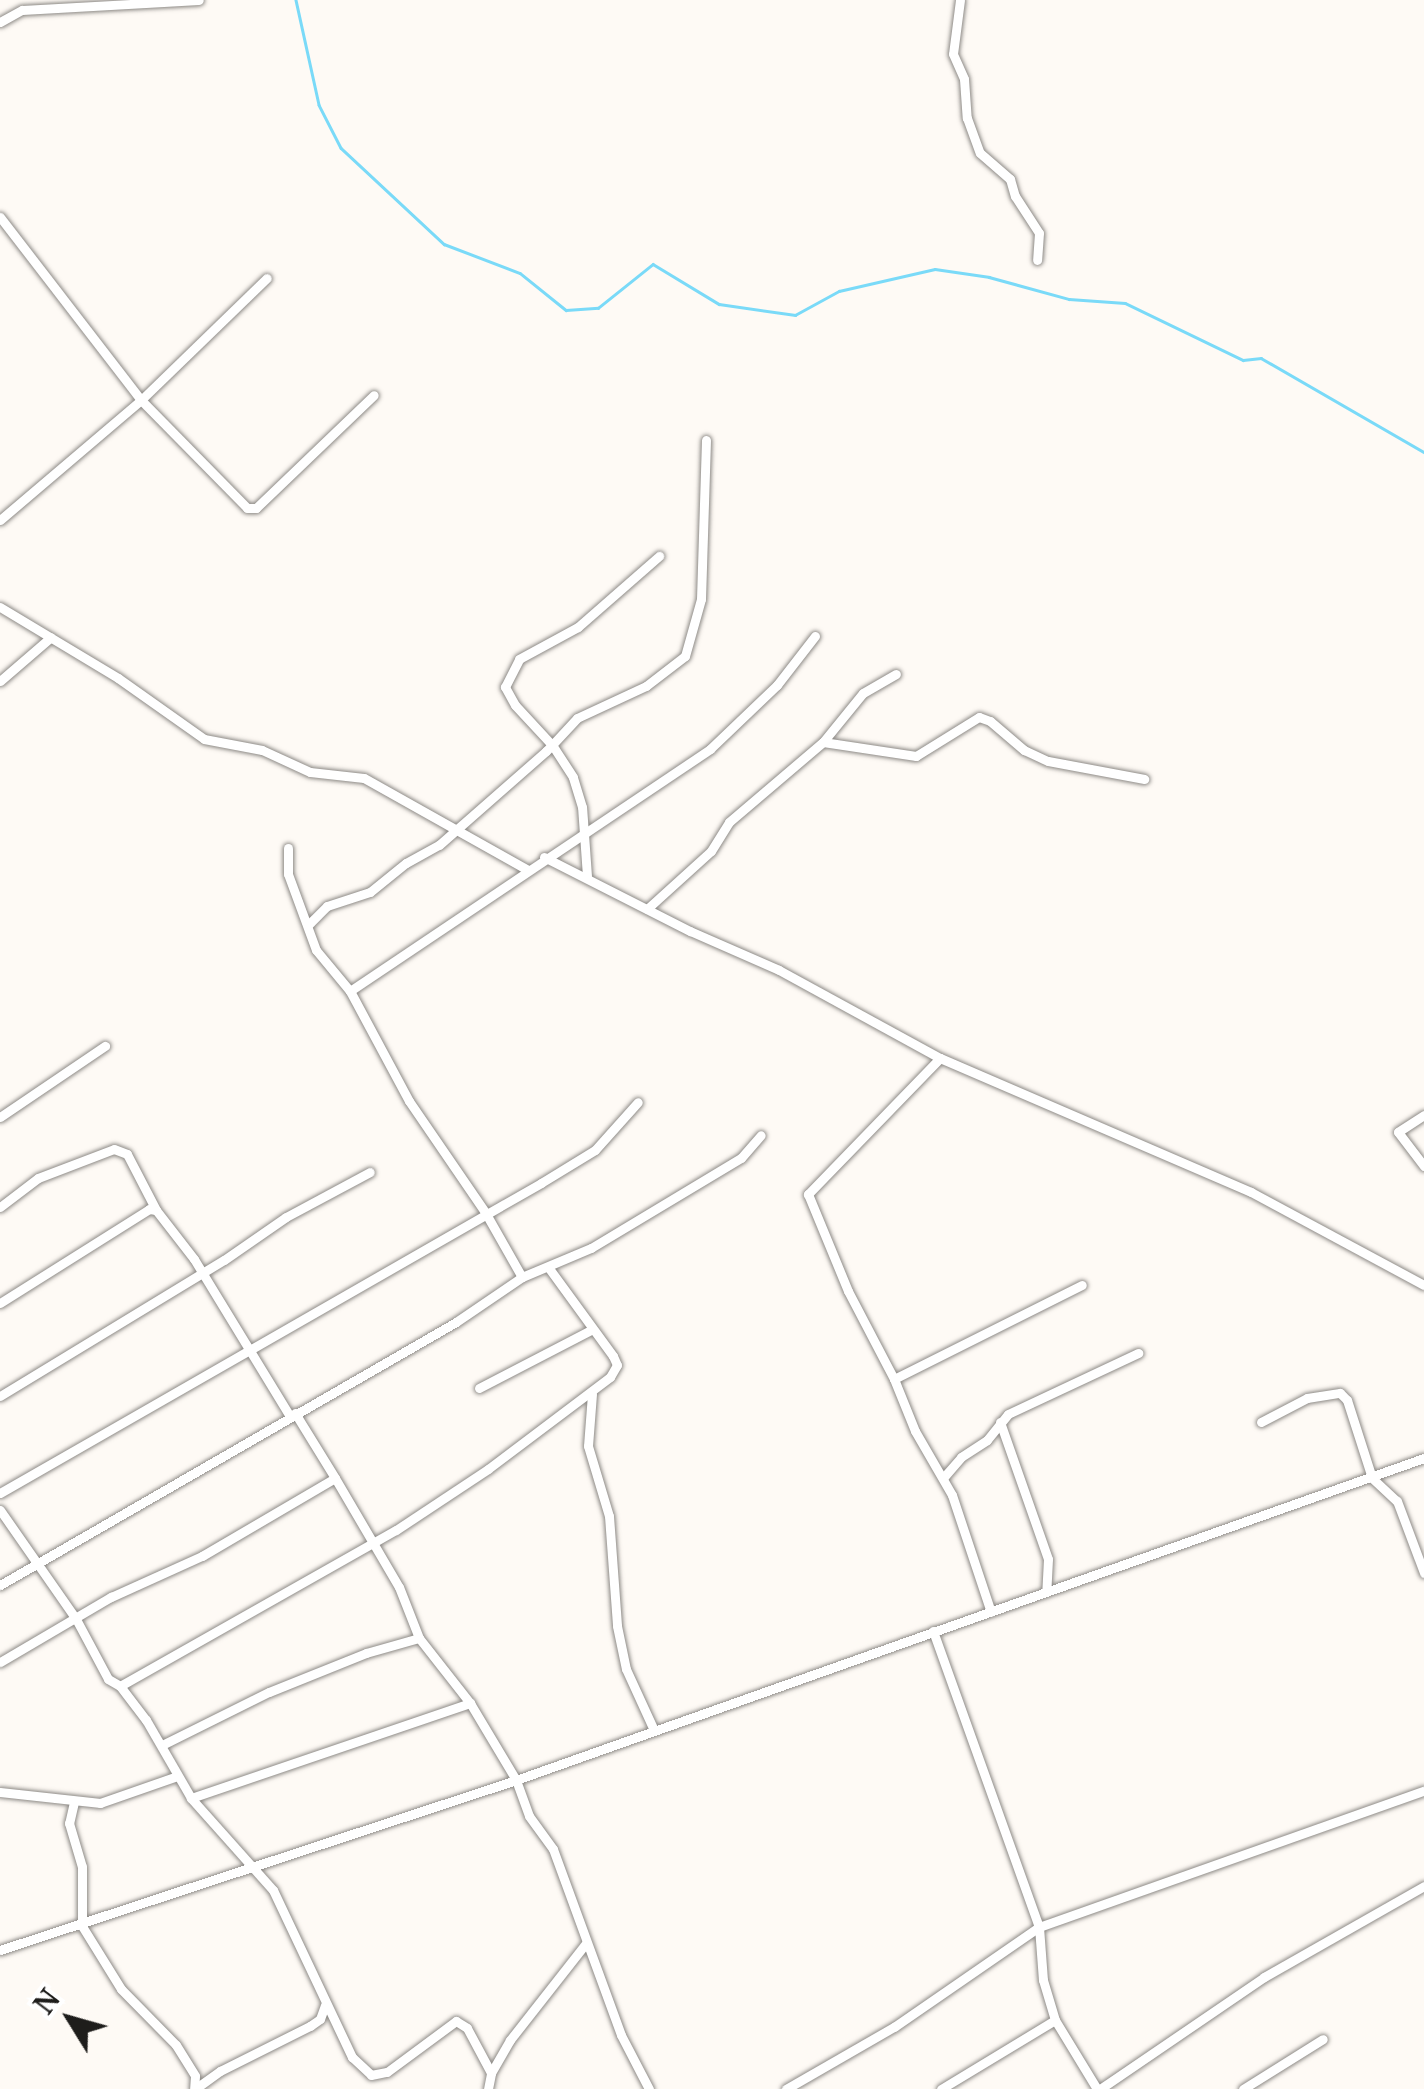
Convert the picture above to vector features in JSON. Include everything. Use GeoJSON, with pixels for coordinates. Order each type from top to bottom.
{"type":"FeatureCollection","features":[{"type":"Feature","properties":{"kind":"street"},"geometry":{"type":"LineString","coordinates":[[0,22],[22,10],[198,0]]}},
{"type":"Feature","properties":{"kind":"street"},"geometry":{"type":"LineString","coordinates":[[960,0],[954,54],[964,79],[967,118],[980,154],[1010,179],[1015,196],[1039,233],[1037,260]]}},
{"type":"Feature","properties":{"kind":"street"},"geometry":{"type":"LineString","coordinates":[[0,217],[140,400],[236,500],[256,508],[374,395]]}},
{"type":"Feature","properties":{"kind":"street"},"geometry":{"type":"LineString","coordinates":[[0,520],[140,400],[267,278]]}},
{"type":"Feature","properties":{"kind":"street"},"geometry":{"type":"LineString","coordinates":[[308,925],[328,906],[370,892],[456,829],[577,718],[646,686],[686,656],[701,599],[706,440]]}},
{"type":"Feature","properties":{"kind":"street"},"geometry":{"type":"LineString","coordinates":[[586,876],[586,832],[572,777],[552,745],[505,688],[519,659],[578,627],[659,556]]}},
{"type":"Feature","properties":{"kind":"street"},"geometry":{"type":"LineString","coordinates":[[0,608],[118,678],[204,739],[275,754],[310,772],[364,778],[528,870]]}},
{"type":"Feature","properties":{"kind":"street"},"geometry":{"type":"LineString","coordinates":[[350,991],[710,749],[777,685],[815,636]]}},
{"type":"Feature","properties":{"kind":"street"},"geometry":{"type":"LineString","coordinates":[[0,681],[51,638]]}},
{"type":"Feature","properties":{"kind":"street"},"geometry":{"type":"LineString","coordinates":[[647,909],[703,859],[729,822],[823,742],[863,692],[896,674]]}},
{"type":"Feature","properties":{"kind":"street"},"geometry":{"type":"LineString","coordinates":[[823,742],[916,756],[979,717],[990,720],[1024,750],[1048,762],[1144,779]]}},
{"type":"Feature","properties":{"kind":"street"},"geometry":{"type":"LineString","coordinates":[[288,848],[288,874],[326,967],[350,991],[410,1102],[486,1212],[522,1278]]}},
{"type":"Feature","properties":{"kind":"street"},"geometry":{"type":"LineString","coordinates":[[544,858],[779,970],[940,1058],[1251,1192],[1424,1285]]}},
{"type":"Feature","properties":{"kind":"street"},"geometry":{"type":"LineString","coordinates":[[0,1116],[106,1046]]}},
{"type":"Feature","properties":{"kind":"street"},"geometry":{"type":"LineString","coordinates":[[940,1058],[808,1194],[848,1291],[894,1379],[915,1431],[943,1478],[991,1612]]}},
{"type":"Feature","properties":{"kind":"street"},"geometry":{"type":"LineString","coordinates":[[0,1493],[595,1150],[638,1102]]}},
{"type":"Feature","properties":{"kind":"street"},"geometry":{"type":"LineString","coordinates":[[1424,1115],[1398,1132],[1424,1166]]}},
{"type":"Feature","properties":{"kind":"street"},"geometry":{"type":"LineString","coordinates":[[0,1585],[456,1322],[522,1278],[591,1248],[742,1158],[761,1135]]}},
{"type":"Feature","properties":{"kind":"street"},"geometry":{"type":"LineString","coordinates":[[0,1207],[38,1178],[114,1149],[127,1154],[156,1210],[202,1273],[335,1478],[400,1587],[419,1638],[470,1703],[516,1780],[529,1816],[553,1849],[633,2062],[648,2089]]}},
{"type":"Feature","properties":{"kind":"street"},"geometry":{"type":"LineString","coordinates":[[0,1396],[286,1217],[370,1172]]}},
{"type":"Feature","properties":{"kind":"street"},"geometry":{"type":"LineString","coordinates":[[0,1303],[149,1209],[156,1210]]}},
{"type":"Feature","properties":{"kind":"street"},"geometry":{"type":"LineString","coordinates":[[120,1686],[372,1543],[488,1469],[592,1394],[617,1365],[548,1267]]}},
{"type":"Feature","properties":{"kind":"street"},"geometry":{"type":"LineString","coordinates":[[894,1379],[1082,1286]]}},
{"type":"Feature","properties":{"kind":"street"},"geometry":{"type":"LineString","coordinates":[[480,1388],[531,1365],[591,1330]]}},
{"type":"Feature","properties":{"kind":"street"},"geometry":{"type":"LineString","coordinates":[[943,1478],[961,1457],[987,1440],[1000,1422],[1021,1406],[1138,1354]]}},
{"type":"Feature","properties":{"kind":"street"},"geometry":{"type":"LineString","coordinates":[[1261,1422],[1307,1398],[1340,1393],[1347,1400],[1372,1478],[1398,1501],[1424,1573]]}},
{"type":"Feature","properties":{"kind":"street"},"geometry":{"type":"LineString","coordinates":[[592,1394],[588,1446],[609,1516],[617,1626],[626,1669],[654,1728]]}},
{"type":"Feature","properties":{"kind":"street"},"geometry":{"type":"LineString","coordinates":[[1000,1422],[1048,1559],[1046,1592]]}},
{"type":"Feature","properties":{"kind":"street"},"geometry":{"type":"LineString","coordinates":[[0,1950],[516,1780],[1424,1458]]}},
{"type":"Feature","properties":{"kind":"street"},"geometry":{"type":"LineString","coordinates":[[0,1662],[111,1596],[202,1556],[335,1478]]}},
{"type":"Feature","properties":{"kind":"street"},"geometry":{"type":"LineString","coordinates":[[0,1510],[76,1619],[108,1679],[120,1686],[162,1745],[191,1798],[273,1890],[352,2057],[371,2075],[387,2072],[456,2021],[468,2028],[492,2074]]}},
{"type":"Feature","properties":{"kind":"street"},"geometry":{"type":"LineString","coordinates":[[934,1630],[1039,1927],[1043,1980],[1054,2020],[1099,2089],[1264,1977],[1424,1886]]}},
{"type":"Feature","properties":{"kind":"street"},"geometry":{"type":"LineString","coordinates":[[162,1745],[269,1692],[366,1653],[419,1638]]}},
{"type":"Feature","properties":{"kind":"street"},"geometry":{"type":"LineString","coordinates":[[191,1798],[470,1703]]}},
{"type":"Feature","properties":{"kind":"street"},"geometry":{"type":"LineString","coordinates":[[0,1792],[74,1802],[124,1797],[177,1776]]}},
{"type":"Feature","properties":{"kind":"street"},"geometry":{"type":"LineString","coordinates":[[786,2089],[894,2027],[1039,1927],[1424,1791]]}},
{"type":"Feature","properties":{"kind":"street"},"geometry":{"type":"LineString","coordinates":[[74,1802],[69,1823],[82,1867],[82,1926],[122,1989],[176,2045],[195,2076],[194,2089]]}},
{"type":"Feature","properties":{"kind":"street"},"geometry":{"type":"LineString","coordinates":[[489,2088],[510,2040],[586,1943]]}},
{"type":"Feature","properties":{"kind":"street"},"geometry":{"type":"LineString","coordinates":[[194,2089],[220,2071],[310,2026],[320,2018],[325,2005]]}},
{"type":"Feature","properties":{"kind":"street"},"geometry":{"type":"LineString","coordinates":[[941,2089],[1054,2020]]}},
{"type":"Feature","properties":{"kind":"street"},"geometry":{"type":"LineString","coordinates":[[1243,2089],[1323,2038]]}},
{"type":"Feature","properties":{"kind":"waterway"},"geometry":{"type":"LineString","coordinates":[[296,0],[319,105],[341,148],[444,244],[520,273],[566,310],[598,308],[653,264],[719,304],[795,315],[839,291],[935,269],[989,277],[1069,299],[1125,303],[1243,360],[1261,358],[1424,452]]}}]}
